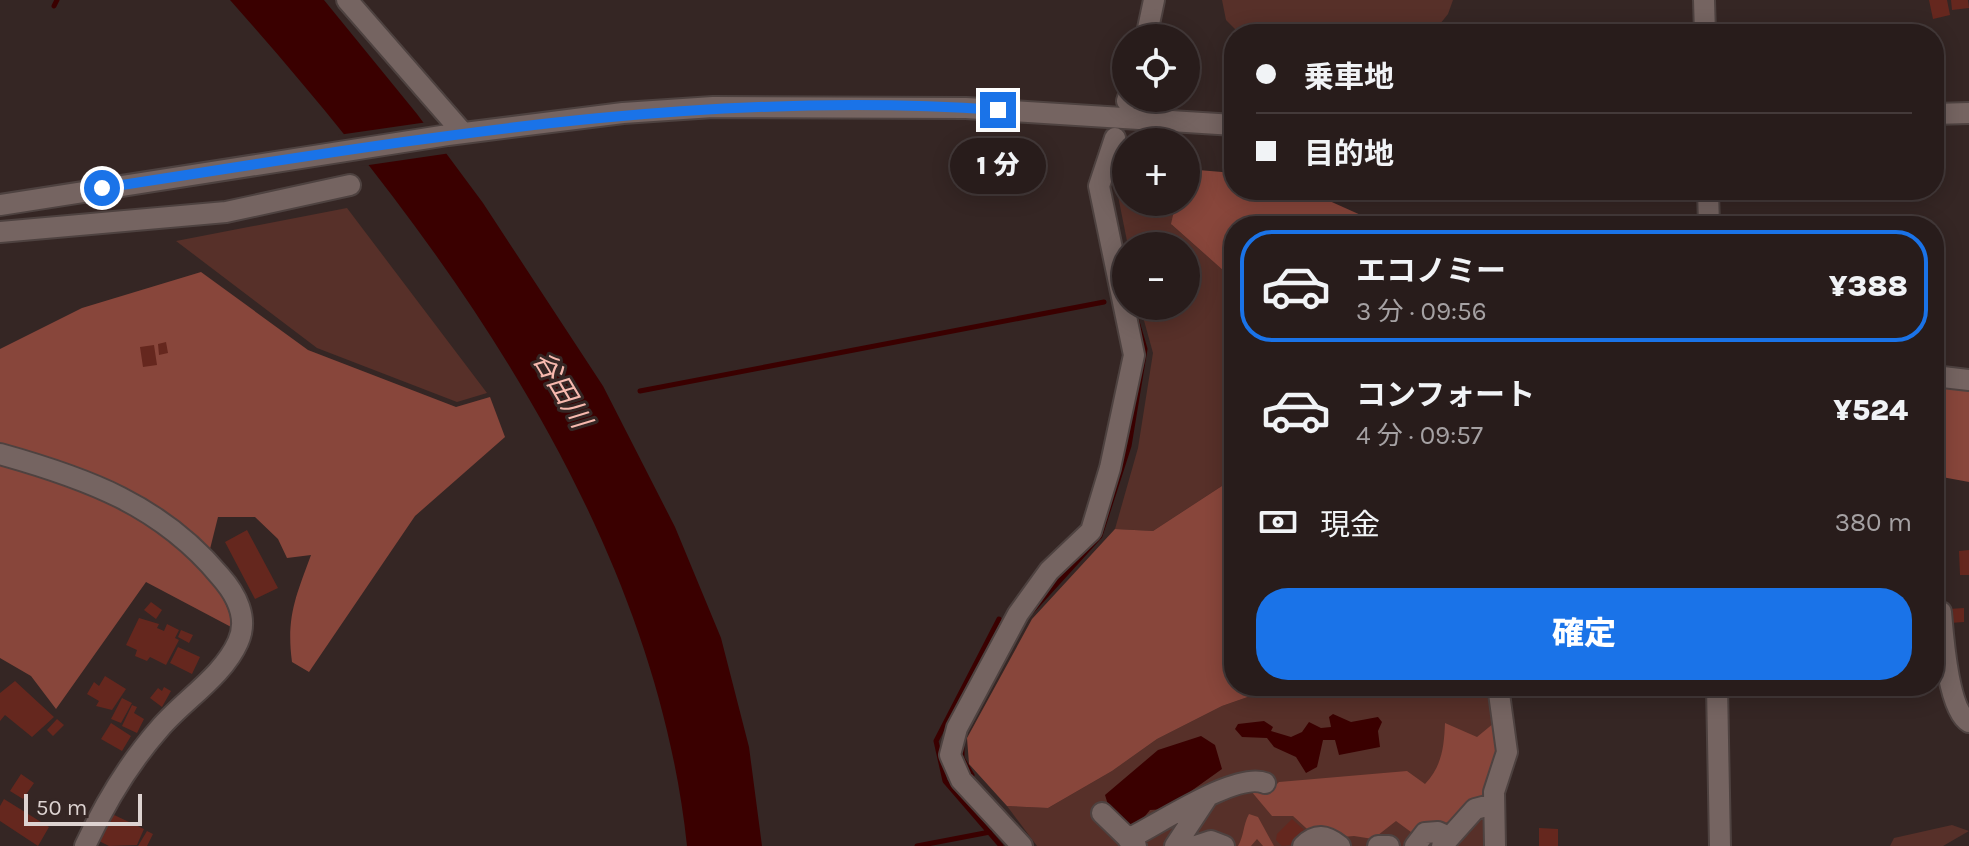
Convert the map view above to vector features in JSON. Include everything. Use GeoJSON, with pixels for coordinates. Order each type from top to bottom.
{"type":"FeatureCollection","features":[{"type":"Feature","properties":{"kind":"street"},"geometry":{"type":"LineString","coordinates":[[347,0],[455,134]]}},
{"type":"Feature","properties":{"kind":"street"},"geometry":{"type":"LineString","coordinates":[[1149,24],[1154,0]]}},
{"type":"Feature","properties":{"kind":"street"},"geometry":{"type":"LineString","coordinates":[[1704,0],[1705,24]]}},
{"type":"Feature","properties":{"kind":"street"},"geometry":{"type":"LineString","coordinates":[[0,205],[455,134],[623,113],[769,104],[966,108],[1224,124]]}},
{"type":"Feature","properties":{"kind":"street"},"geometry":{"type":"LineString","coordinates":[[1944,114],[1969,113]]}},
{"type":"Feature","properties":{"kind":"street"},"geometry":{"type":"LineString","coordinates":[[1022,846],[961,780],[950,755],[952,743],[1018,614],[1049,571],[1091,531],[1110,468],[1134,355],[1101,211],[1099,186],[1112,147]]}},
{"type":"Feature","properties":{"kind":"street"},"geometry":{"type":"LineString","coordinates":[[0,232],[167,220],[226,212],[350,185]]}},
{"type":"Feature","properties":{"kind":"street"},"geometry":{"type":"LineString","coordinates":[[1944,377],[1969,380]]}},
{"type":"Feature","properties":{"kind":"street"},"geometry":{"type":"LineString","coordinates":[[0,454],[92,482],[157,516],[201,554],[228,586],[240,606],[242,633],[231,656],[161,727],[131,764],[112,792],[85,846]]}},
{"type":"Feature","properties":{"kind":"street"},"geometry":{"type":"LineString","coordinates":[[1944,633],[1951,681],[1960,713],[1969,722]]}},
{"type":"Feature","properties":{"kind":"street"},"geometry":{"type":"LineString","coordinates":[[1495,846],[1494,792],[1507,752],[1499,696]]}},
{"type":"Feature","properties":{"kind":"street"},"geometry":{"type":"LineString","coordinates":[[1717,696],[1720,846]]}},
{"type":"Feature","properties":{"kind":"street"},"geometry":{"type":"LineString","coordinates":[[1102,813],[1132,842],[1207,798],[1243,781],[1265,783]]}},
{"type":"Feature","properties":{"kind":"street"},"geometry":{"type":"LineString","coordinates":[[1175,846],[1207,798]]}},
{"type":"Feature","properties":{"kind":"street"},"geometry":{"type":"LineString","coordinates":[[1415,846],[1425,833],[1438,832],[1446,841],[1475,809],[1494,804]]}},
{"type":"Feature","properties":{"kind":"street"},"geometry":{"type":"LineString","coordinates":[[1303,846],[1313,837],[1322,836],[1340,846]]}},
{"type":"Feature","properties":{"kind":"street"},"geometry":{"type":"LineString","coordinates":[[1196,846],[1211,841],[1224,846]]}},
{"type":"Feature","properties":{"kind":"street"},"geometry":{"type":"LineString","coordinates":[[1378,846],[1389,846]]}},
{"type":"Feature","properties":{"kind":"shaded area"},"geometry":{"type":"Polygon","coordinates":[[[1222,0],[1453,0],[1440,24],[1230,24],[1226,20],[1222,0]]]}},
{"type":"Feature","properties":{"kind":"shaded area"},"geometry":{"type":"Polygon","coordinates":[[[1200,170],[1224,172],[1224,200],[1327,200],[1363,216],[1224,216],[1224,271],[1200,250],[1200,232],[1180,232],[1171,224],[1173,216],[1200,216],[1200,170]]]}},
{"type":"Feature","properties":{"kind":"shaded area"},"geometry":{"type":"Polygon","coordinates":[[[347,208],[487,393],[457,402],[317,348],[176,241],[347,208]]]}},
{"type":"Feature","properties":{"kind":"shaded area"},"geometry":{"type":"Polygon","coordinates":[[[1122,216],[1174,216],[1172,225],[1180,232],[1125,232],[1122,216]]]}},
{"type":"Feature","properties":{"kind":"shaded area"},"geometry":{"type":"Polygon","coordinates":[[[1200,250],[1224,271],[1224,485],[1153,531],[1115,529],[1138,448],[1153,353],[1144,320],[1200,320],[1200,250]]]}},
{"type":"Feature","properties":{"kind":"shaded area"},"geometry":{"type":"Polygon","coordinates":[[[201,272],[308,350],[456,407],[490,397],[505,437],[415,516],[309,672],[292,662],[290,632],[297,595],[311,555],[287,558],[278,539],[255,517],[218,517],[210,549],[160,509],[112,483],[0,447],[0,349],[82,308],[201,272]]]}},
{"type":"Feature","properties":{"kind":"shaded area"},"geometry":{"type":"Polygon","coordinates":[[[1944,388],[1969,390],[1969,482],[1944,477],[1944,388]]]}},
{"type":"Feature","properties":{"kind":"shaded area"},"geometry":{"type":"Polygon","coordinates":[[[0,461],[88,488],[155,526],[197,563],[214,584],[226,605],[233,628],[146,582],[56,709],[31,676],[0,658],[0,461]]]}},
{"type":"Feature","properties":{"kind":"shaded area"},"geometry":{"type":"Polygon","coordinates":[[[1224,485],[1224,696],[1250,696],[1222,706],[1157,739],[1112,771],[1048,808],[1007,806],[969,764],[967,738],[1032,619],[1115,529],[1153,531],[1224,485]]]}},
{"type":"Feature","properties":{"kind":"shaded area"},"geometry":{"type":"Polygon","coordinates":[[[1250,696],[1486,696],[1496,723],[1498,743],[1497,785],[1489,846],[1037,846],[1007,806],[1048,808],[1112,771],[1157,739],[1222,706],[1250,696]]]}},
{"type":"Feature","properties":{"kind":"shaded area"},"geometry":{"type":"Polygon","coordinates":[[[1445,723],[1477,737],[1494,723],[1500,755],[1487,791],[1441,827],[1411,832],[1396,821],[1373,839],[1354,836],[1318,839],[1293,816],[1272,816],[1251,791],[1271,790],[1279,782],[1407,771],[1425,784],[1441,756],[1445,723]]]}},
{"type":"Feature","properties":{"kind":"shaded area"},"geometry":{"type":"Polygon","coordinates":[[[1249,814],[1258,817],[1274,846],[1263,846],[1257,839],[1251,846],[1238,846],[1249,814]]]}},
{"type":"Feature","properties":{"kind":"shaded area"},"geometry":{"type":"Polygon","coordinates":[[[1952,825],[1969,831],[1943,846],[1890,846],[1894,838],[1952,825]]]}},
{"type":"Feature","properties":{"kind":"water","name":"谷田川"},"geometry":{"type":"Polygon","coordinates":[[[230,0],[324,0],[417,114],[483,203],[603,386],[675,527],[721,638],[749,747],[762,846],[687,846],[666,727],[631,611],[583,499],[524,390],[457,286],[385,186],[230,0]]]}},
{"type":"Feature","properties":{"kind":"water"},"geometry":{"type":"Polygon","coordinates":[[[1333,714],[1351,722],[1378,717],[1382,722],[1378,731],[1380,747],[1339,755],[1335,740],[1323,740],[1317,767],[1306,773],[1296,757],[1274,747],[1267,738],[1242,737],[1235,729],[1238,724],[1264,721],[1273,727],[1271,731],[1291,737],[1302,732],[1309,722],[1321,728],[1331,727],[1329,717],[1333,714]]]}},
{"type":"Feature","properties":{"kind":"water"},"geometry":{"type":"Polygon","coordinates":[[[1201,736],[1215,745],[1222,769],[1166,809],[1150,810],[1136,827],[1127,827],[1109,808],[1105,795],[1158,750],[1201,736]]]}},
{"type":"Feature","properties":{"kind":"pier"},"geometry":{"type":"Polygon","coordinates":[[[428,122],[451,153],[362,166],[338,135],[428,122]]]}},
{"type":"Feature","properties":{"kind":"building"},"geometry":{"type":"Polygon","coordinates":[[[1929,0],[1947,0],[1950,15],[1933,19],[1929,0]]]}},
{"type":"Feature","properties":{"kind":"building"},"geometry":{"type":"Polygon","coordinates":[[[1951,0],[1968,0],[1969,8],[1952,10],[1951,0]]]}},
{"type":"Feature","properties":{"kind":"building"},"geometry":{"type":"Polygon","coordinates":[[[166,342],[168,353],[159,355],[158,344],[166,342]]]}},
{"type":"Feature","properties":{"kind":"building"},"geometry":{"type":"Polygon","coordinates":[[[154,345],[157,365],[143,367],[140,347],[154,345]]]}},
{"type":"Feature","properties":{"kind":"building"},"geometry":{"type":"Polygon","coordinates":[[[247,530],[278,588],[255,599],[225,542],[247,530]]]}},
{"type":"Feature","properties":{"kind":"building"},"geometry":{"type":"Polygon","coordinates":[[[1969,550],[1969,575],[1960,575],[1959,551],[1969,550]]]}},
{"type":"Feature","properties":{"kind":"building"},"geometry":{"type":"Polygon","coordinates":[[[151,602],[162,610],[156,619],[144,610],[151,602]]]}},
{"type":"Feature","properties":{"kind":"building"},"geometry":{"type":"Polygon","coordinates":[[[1964,608],[1964,622],[1950,623],[1949,609],[1964,608]]]}},
{"type":"Feature","properties":{"kind":"building"},"geometry":{"type":"Polygon","coordinates":[[[139,618],[159,624],[157,628],[164,631],[167,624],[179,630],[175,638],[179,640],[166,665],[150,657],[147,661],[135,656],[137,650],[126,645],[139,618]]]}},
{"type":"Feature","properties":{"kind":"building"},"geometry":{"type":"Polygon","coordinates":[[[181,630],[193,635],[189,643],[178,637],[181,630]]]}},
{"type":"Feature","properties":{"kind":"building"},"geometry":{"type":"Polygon","coordinates":[[[178,647],[200,657],[192,674],[170,663],[178,647]]]}},
{"type":"Feature","properties":{"kind":"building"},"geometry":{"type":"Polygon","coordinates":[[[105,676],[126,689],[112,710],[96,706],[99,701],[87,694],[94,682],[99,686],[105,676]]]}},
{"type":"Feature","properties":{"kind":"building"},"geometry":{"type":"Polygon","coordinates":[[[15,681],[54,717],[32,737],[5,715],[0,721],[0,693],[15,681]]]}},
{"type":"Feature","properties":{"kind":"building"},"geometry":{"type":"Polygon","coordinates":[[[164,687],[171,691],[162,707],[150,698],[158,688],[162,691],[164,687]]]}},
{"type":"Feature","properties":{"kind":"building"},"geometry":{"type":"Polygon","coordinates":[[[122,698],[132,703],[121,723],[111,719],[122,698]]]}},
{"type":"Feature","properties":{"kind":"building"},"geometry":{"type":"Polygon","coordinates":[[[132,705],[137,707],[134,713],[144,719],[137,733],[122,726],[132,705]]]}},
{"type":"Feature","properties":{"kind":"building"},"geometry":{"type":"Polygon","coordinates":[[[57,719],[64,725],[53,736],[47,730],[57,719]]]}},
{"type":"Feature","properties":{"kind":"building"},"geometry":{"type":"Polygon","coordinates":[[[111,723],[131,736],[122,751],[101,739],[111,723]]]}},
{"type":"Feature","properties":{"kind":"building"},"geometry":{"type":"Polygon","coordinates":[[[21,774],[34,783],[23,799],[10,791],[21,774]]]}},
{"type":"Feature","properties":{"kind":"building"},"geometry":{"type":"Polygon","coordinates":[[[4,799],[49,827],[38,846],[0,821],[0,806],[4,799]]]}},
{"type":"Feature","properties":{"kind":"building"},"geometry":{"type":"Polygon","coordinates":[[[112,814],[144,829],[137,845],[109,846],[99,841],[112,814]]]}},
{"type":"Feature","properties":{"kind":"building"},"geometry":{"type":"Polygon","coordinates":[[[1292,819],[1304,830],[1290,845],[1282,846],[1276,840],[1277,834],[1292,819]]]}},
{"type":"Feature","properties":{"kind":"building"},"geometry":{"type":"Polygon","coordinates":[[[1539,828],[1558,829],[1558,846],[1539,846],[1539,828]]]}},
{"type":"Feature","properties":{"kind":"building"},"geometry":{"type":"Polygon","coordinates":[[[147,831],[153,834],[147,846],[138,846],[147,831]]]}},
{"type":"Feature","properties":{"kind":"waterway"},"geometry":{"type":"LineString","coordinates":[[54,6],[57,0]]}},
{"type":"Feature","properties":{"kind":"waterway"},"geometry":{"type":"LineString","coordinates":[[640,391],[1104,302]]}},
{"type":"Feature","properties":{"kind":"waterway"},"geometry":{"type":"LineString","coordinates":[[1032,611],[1100,536],[1129,446],[1145,349],[1137,320]]}},
{"type":"Feature","properties":{"kind":"waterway"},"geometry":{"type":"LineString","coordinates":[[999,619],[936,741],[945,781],[1001,846]]}},
{"type":"Feature","properties":{"kind":"waterway"},"geometry":{"type":"LineString","coordinates":[[962,747],[962,758],[972,775]]}},
{"type":"Feature","properties":{"kind":"waterway"},"geometry":{"type":"LineString","coordinates":[[917,846],[990,832]]}},
{"type":"Feature","properties":{"kind":"route"},"geometry":{"type":"LineString","coordinates":[[102,188],[448,135],[623,113],[769,104],[998,110]]}}]}
